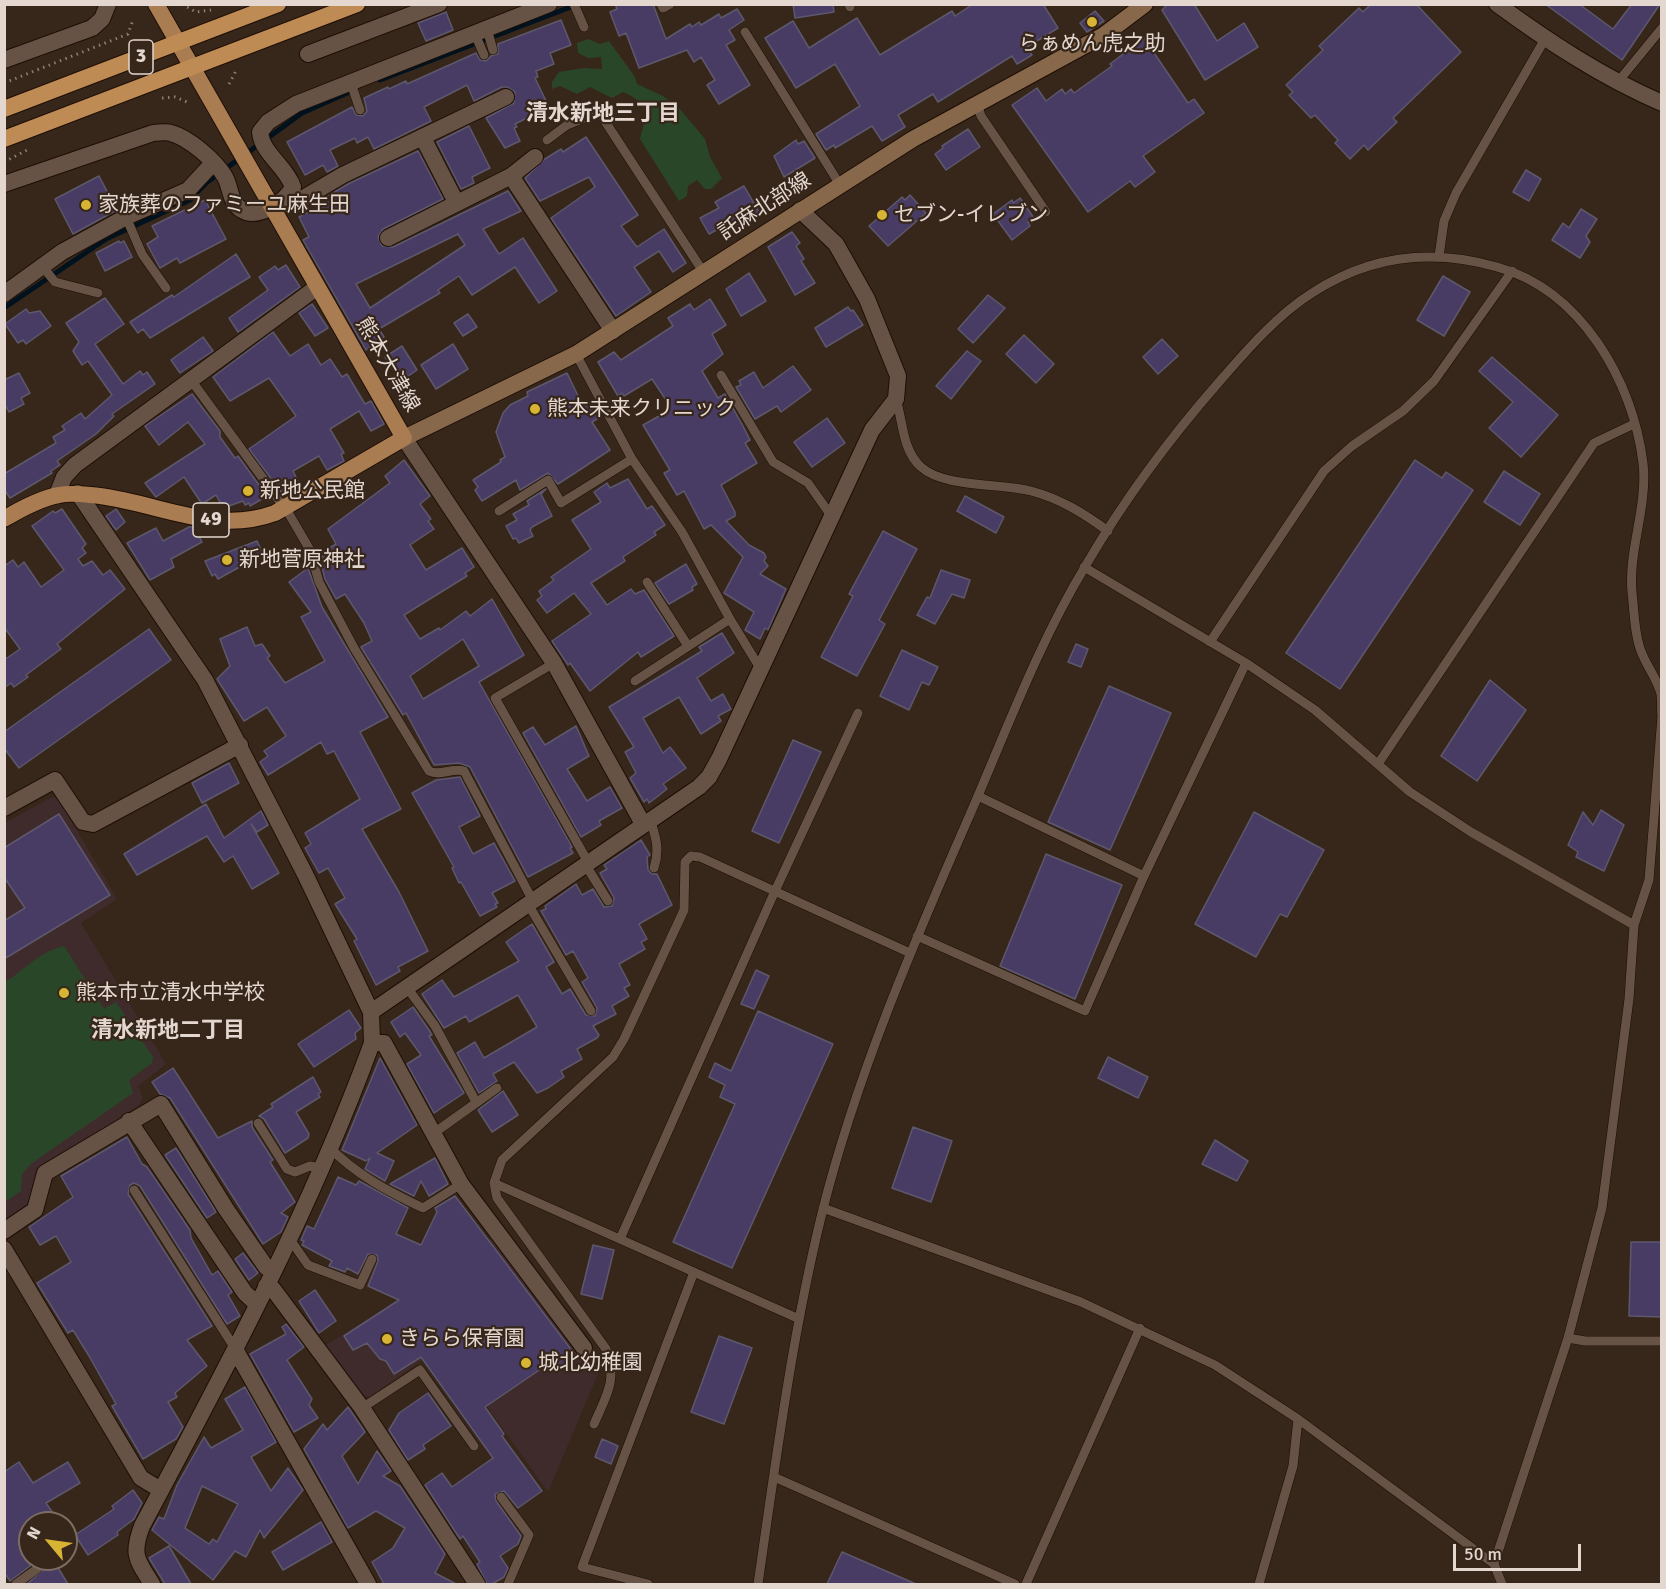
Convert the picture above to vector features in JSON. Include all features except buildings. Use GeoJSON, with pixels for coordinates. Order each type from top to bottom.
{"type":"FeatureCollection","features":[{"type":"Feature","properties":{"kind":"highway","name":"3"},"geometry":{"type":"LineString","coordinates":[[4,109],[278,4]]}},
{"type":"Feature","properties":{"kind":"highway","name":"3"},"geometry":{"type":"LineString","coordinates":[[4,139],[357,4]]}},
{"type":"Feature","properties":{"kind":"main road","name":"熊本大津線"},"geometry":{"type":"LineString","coordinates":[[4,519],[57,495],[78,493],[125,500],[184,515],[225,522],[253,521],[284,508],[404,438],[316,288],[156,4]]}},
{"type":"Feature","properties":{"kind":"main road","name":"託麻北部線"},"geometry":{"type":"LineString","coordinates":[[404,438],[576,354],[913,139],[1104,35],[1145,4]]}},
{"type":"Feature","properties":{"kind":"street"},"geometry":{"type":"LineString","coordinates":[[4,60],[92,28],[102,19],[108,4]]}},
{"type":"Feature","properties":{"kind":"street"},"geometry":{"type":"LineString","coordinates":[[308,54],[418,8],[439,4]]}},
{"type":"Feature","properties":{"kind":"street"},"geometry":{"type":"LineString","coordinates":[[4,184],[153,133],[169,132],[183,138],[213,163],[225,177],[232,199],[241,210],[252,213],[271,207],[288,197],[293,187],[289,174],[261,143],[260,132],[268,122],[296,104],[353,89],[485,41],[549,4]]}},
{"type":"Feature","properties":{"kind":"street"},"geometry":{"type":"LineString","coordinates":[[1497,4],[1545,39],[1617,83],[1662,103]]}},
{"type":"Feature","properties":{"kind":"street"},"geometry":{"type":"LineString","coordinates":[[288,197],[302,199],[343,175],[506,96]]}},
{"type":"Feature","properties":{"kind":"street"},"geometry":{"type":"LineString","coordinates":[[423,138],[456,202]]}},
{"type":"Feature","properties":{"kind":"street"},"geometry":{"type":"LineString","coordinates":[[388,237],[511,176],[535,157]]}},
{"type":"Feature","properties":{"kind":"street"},"geometry":{"type":"LineString","coordinates":[[4,294],[45,270],[62,252],[188,190],[213,163]]}},
{"type":"Feature","properties":{"kind":"street"},"geometry":{"type":"LineString","coordinates":[[511,176],[613,331]]}},
{"type":"Feature","properties":{"kind":"street"},"geometry":{"type":"LineString","coordinates":[[371,1012],[647,822],[708,777],[872,430],[896,399],[898,376],[867,299],[836,244],[800,210]]}},
{"type":"Feature","properties":{"kind":"street"},"geometry":{"type":"LineString","coordinates":[[57,495],[64,477],[75,465],[316,288]]}},
{"type":"Feature","properties":{"kind":"street"},"geometry":{"type":"LineString","coordinates":[[404,438],[554,663],[647,822]]}},
{"type":"Feature","properties":{"kind":"street"},"geometry":{"type":"LineString","coordinates":[[78,493],[206,680],[371,1012],[372,1043],[289,1238],[236,1351],[136,1541],[135,1557],[152,1584]]}},
{"type":"Feature","properties":{"kind":"street"},"geometry":{"type":"LineString","coordinates":[[4,808],[56,780],[83,822],[93,825],[240,745]]}},
{"type":"Feature","properties":{"kind":"street"},"geometry":{"type":"LineString","coordinates":[[372,1043],[384,1043],[461,1184],[584,1348]]}},
{"type":"Feature","properties":{"kind":"street"},"geometry":{"type":"LineString","coordinates":[[4,1231],[35,1210],[45,1173],[161,1104],[226,1209],[266,1267],[273,1271]]}},
{"type":"Feature","properties":{"kind":"street"},"geometry":{"type":"LineString","coordinates":[[129,1121],[245,1293],[257,1304]]}},
{"type":"Feature","properties":{"kind":"street"},"geometry":{"type":"LineString","coordinates":[[4,1249],[141,1478],[161,1490]]}},
{"type":"Feature","properties":{"kind":"street"},"geometry":{"type":"LineString","coordinates":[[266,1286],[273,1289],[362,1408],[477,1584]]}},
{"type":"Feature","properties":{"kind":"street"},"geometry":{"type":"LineString","coordinates":[[236,1351],[368,1584]]}},
{"type":"Feature","properties":{"kind":"lane"},"geometry":{"type":"LineString","coordinates":[[661,4],[663,8],[670,4]]}},
{"type":"Feature","properties":{"kind":"lane"},"geometry":{"type":"LineString","coordinates":[[575,8],[584,27]]}},
{"type":"Feature","properties":{"kind":"lane"},"geometry":{"type":"LineString","coordinates":[[1617,83],[1662,28]]}},
{"type":"Feature","properties":{"kind":"lane"},"geometry":{"type":"LineString","coordinates":[[745,32],[840,185]]}},
{"type":"Feature","properties":{"kind":"lane"},"geometry":{"type":"LineString","coordinates":[[1439,256],[1444,221],[1456,193],[1545,39]]}},
{"type":"Feature","properties":{"kind":"lane"},"geometry":{"type":"LineString","coordinates":[[353,89],[360,110]]}},
{"type":"Feature","properties":{"kind":"lane"},"geometry":{"type":"LineString","coordinates":[[977,104],[981,116],[1046,212]]}},
{"type":"Feature","properties":{"kind":"lane"},"geometry":{"type":"LineString","coordinates":[[547,140],[567,125],[599,112],[704,273]]}},
{"type":"Feature","properties":{"kind":"lane"},"geometry":{"type":"LineString","coordinates":[[127,220],[142,254],[166,288]]}},
{"type":"Feature","properties":{"kind":"lane"},"geometry":{"type":"LineString","coordinates":[[758,1584],[798,1318],[823,1208],[860,1086],[916,936],[1041,653],[1084,567],[1108,531],[1185,421],[1251,346],[1310,293],[1362,267],[1418,255],[1463,257],[1512,271],[1559,298],[1599,342],[1622,386],[1634,424],[1643,465],[1640,522],[1631,583],[1639,649],[1661,692],[1662,716],[1649,880],[1635,925],[1629,999],[1602,1208],[1568,1338],[1494,1564]]}},
{"type":"Feature","properties":{"kind":"lane"},"geometry":{"type":"LineString","coordinates":[[45,270],[55,282],[98,293]]}},
{"type":"Feature","properties":{"kind":"lane"},"geometry":{"type":"LineString","coordinates":[[1210,642],[1324,471],[1352,446],[1403,411],[1434,381],[1512,271]]}},
{"type":"Feature","properties":{"kind":"lane"},"geometry":{"type":"LineString","coordinates":[[576,354],[632,459],[682,532],[760,668]]}},
{"type":"Feature","properties":{"kind":"lane"},"geometry":{"type":"LineString","coordinates":[[721,375],[773,462],[808,483],[832,517]]}},
{"type":"Feature","properties":{"kind":"lane"},"geometry":{"type":"LineString","coordinates":[[191,380],[252,460],[310,550],[319,582],[354,648],[429,771],[436,774],[458,769],[464,771],[531,902],[591,1011]]}},
{"type":"Feature","properties":{"kind":"lane"},"geometry":{"type":"LineString","coordinates":[[896,399],[903,420],[905,443],[921,467],[942,478],[1030,491],[1068,503],[1108,531]]}},
{"type":"Feature","properties":{"kind":"lane"},"geometry":{"type":"LineString","coordinates":[[1378,764],[1594,443],[1634,424]]}},
{"type":"Feature","properties":{"kind":"lane"},"geometry":{"type":"LineString","coordinates":[[499,511],[548,480],[561,503],[632,459]]}},
{"type":"Feature","properties":{"kind":"lane"},"geometry":{"type":"LineString","coordinates":[[1084,567],[1246,663],[1315,710],[1410,792],[1471,832],[1635,925]]}},
{"type":"Feature","properties":{"kind":"lane"},"geometry":{"type":"LineString","coordinates":[[647,582],[688,646]]}},
{"type":"Feature","properties":{"kind":"lane"},"geometry":{"type":"LineString","coordinates":[[635,681],[730,619]]}},
{"type":"Feature","properties":{"kind":"lane"},"geometry":{"type":"LineString","coordinates":[[554,663],[495,698],[608,901]]}},
{"type":"Feature","properties":{"kind":"lane"},"geometry":{"type":"LineString","coordinates":[[916,936],[1085,1011],[1144,876],[1246,663]]}},
{"type":"Feature","properties":{"kind":"lane"},"geometry":{"type":"LineString","coordinates":[[620,1239],[775,891],[858,713]]}},
{"type":"Feature","properties":{"kind":"lane"},"geometry":{"type":"LineString","coordinates":[[978,796],[1144,876]]}},
{"type":"Feature","properties":{"kind":"lane"},"geometry":{"type":"LineString","coordinates":[[647,822],[658,843],[658,857],[654,868]]}},
{"type":"Feature","properties":{"kind":"lane"},"geometry":{"type":"LineString","coordinates":[[594,1424],[612,1377],[612,1366],[606,1349],[497,1198],[494,1183],[502,1160],[613,1057],[624,1039],[684,910],[685,862],[691,856],[700,857],[910,953]]}},
{"type":"Feature","properties":{"kind":"lane"},"geometry":{"type":"LineString","coordinates":[[406,986],[435,1026],[476,1102]]}},
{"type":"Feature","properties":{"kind":"lane"},"geometry":{"type":"LineString","coordinates":[[434,1133],[497,1088]]}},
{"type":"Feature","properties":{"kind":"lane"},"geometry":{"type":"LineString","coordinates":[[258,1123],[287,1169],[295,1172],[310,1166],[320,1168]]}},
{"type":"Feature","properties":{"kind":"lane"},"geometry":{"type":"LineString","coordinates":[[329,1147],[352,1170],[387,1191],[423,1208],[461,1184]]}},
{"type":"Feature","properties":{"kind":"lane"},"geometry":{"type":"LineString","coordinates":[[494,1183],[798,1318]]}},
{"type":"Feature","properties":{"kind":"lane"},"geometry":{"type":"LineString","coordinates":[[134,1190],[236,1351]]}},
{"type":"Feature","properties":{"kind":"lane"},"geometry":{"type":"LineString","coordinates":[[823,1208],[1081,1302],[1215,1365],[1298,1419],[1494,1564],[1502,1584]]}},
{"type":"Feature","properties":{"kind":"lane"},"geometry":{"type":"LineString","coordinates":[[289,1238],[308,1265],[360,1285],[372,1259]]}},
{"type":"Feature","properties":{"kind":"lane"},"geometry":{"type":"LineString","coordinates":[[648,1584],[582,1567],[694,1272]]}},
{"type":"Feature","properties":{"kind":"lane"},"geometry":{"type":"LineString","coordinates":[[1026,1584],[1140,1328]]}},
{"type":"Feature","properties":{"kind":"lane"},"geometry":{"type":"LineString","coordinates":[[1568,1338],[1585,1341],[1662,1341]]}},
{"type":"Feature","properties":{"kind":"lane"},"geometry":{"type":"LineString","coordinates":[[362,1408],[420,1371],[474,1446]]}},
{"type":"Feature","properties":{"kind":"lane"},"geometry":{"type":"LineString","coordinates":[[1259,1584],[1293,1466],[1298,1419]]}},
{"type":"Feature","properties":{"kind":"lane"},"geometry":{"type":"LineString","coordinates":[[774,1477],[1015,1584]]}},
{"type":"Feature","properties":{"kind":"lane"},"geometry":{"type":"LineString","coordinates":[[501,1497],[529,1535],[508,1584]]}},
{"type":"Feature","properties":{"kind":"lane"},"geometry":{"type":"LineString","coordinates":[[16,1584],[34,1571]]}},
{"type":"Feature","properties":{"kind":"path"},"geometry":{"type":"LineString","coordinates":[[182,4],[196,12],[218,9]]}},
{"type":"Feature","properties":{"kind":"path"},"geometry":{"type":"LineString","coordinates":[[4,83],[128,34],[134,20]]}},
{"type":"Feature","properties":{"kind":"path"},"geometry":{"type":"LineString","coordinates":[[229,84],[232,74],[242,66]]}},
{"type":"Feature","properties":{"kind":"path"},"geometry":{"type":"LineString","coordinates":[[155,100],[175,97],[187,102]]}},
{"type":"Feature","properties":{"kind":"path"},"geometry":{"type":"LineString","coordinates":[[4,162],[39,145]]}},
{"type":"Feature","properties":{"kind":"shaded area","name":"熊本市立清水中学校"},"geometry":{"type":"Polygon","coordinates":[[[52,797],[58,798],[117,899],[81,923],[166,1064],[138,1086],[143,1098],[139,1105],[40,1171],[33,1201],[5,1220],[5,823],[52,797]]]}},
{"type":"Feature","properties":{"kind":"shaded area","name":"城北幼稚園"},"geometry":{"type":"Polygon","coordinates":[[[495,1235],[585,1356],[591,1353],[600,1369],[548,1492],[444,1346],[411,1291],[495,1235]]]}},
{"type":"Feature","properties":{"kind":"shaded area","name":"きらら保育園"},"geometry":{"type":"Polygon","coordinates":[[[410,1293],[443,1346],[369,1397],[360,1395],[326,1345],[410,1293]]]}},
{"type":"Feature","properties":{"kind":"green space"},"geometry":{"type":"Polygon","coordinates":[[[588,39],[600,44],[609,41],[635,77],[637,84],[663,96],[679,108],[705,139],[710,157],[722,178],[711,189],[705,189],[697,180],[688,186],[687,196],[679,201],[640,139],[645,116],[638,100],[623,92],[612,98],[590,87],[577,94],[560,86],[552,89],[552,82],[559,72],[584,68],[602,69],[601,57],[588,58],[578,53],[577,43],[588,39]]]}},
{"type":"Feature","properties":{"kind":"green space"},"geometry":{"type":"Polygon","coordinates":[[[64,946],[104,1009],[116,1002],[153,1057],[152,1063],[129,1080],[133,1093],[32,1163],[22,1174],[21,1191],[5,1202],[5,982],[39,957],[64,946]]]}},
{"type":"Feature","properties":{"kind":"waterway"},"geometry":{"type":"LineString","coordinates":[[380,80],[576,5]]}},
{"type":"Feature","properties":{"kind":"waterway"},"geometry":{"type":"LineString","coordinates":[[4,308],[106,239],[190,200],[206,183],[302,113],[354,90]]}},
{"type":"Feature","properties":{"kind":"place","name":"らぁめん虎之助"},"geometry":{"type":"Point","coordinates":[1092,22]}},
{"type":"Feature","properties":{"kind":"place","name":"家族葬のファミーユ麻生田"},"geometry":{"type":"Point","coordinates":[86,205]}},
{"type":"Feature","properties":{"kind":"place","name":"セブン-イレブン"},"geometry":{"type":"Point","coordinates":[882,215]}},
{"type":"Feature","properties":{"kind":"place","name":"熊本未来クリニック"},"geometry":{"type":"Point","coordinates":[535,409]}},
{"type":"Feature","properties":{"kind":"place","name":"新地公民館"},"geometry":{"type":"Point","coordinates":[248,491]}},
{"type":"Feature","properties":{"kind":"place","name":"新地菅原神社"},"geometry":{"type":"Point","coordinates":[227,560]}},
{"type":"Feature","properties":{"kind":"place","name":"熊本市立清水中学校"},"geometry":{"type":"Point","coordinates":[64,993]}},
{"type":"Feature","properties":{"kind":"place","name":"きらら保育園"},"geometry":{"type":"Point","coordinates":[387,1339]}},
{"type":"Feature","properties":{"kind":"place","name":"城北幼稚園"},"geometry":{"type":"Point","coordinates":[526,1363]}},
{"type":"Feature","properties":{"kind":"district","name":"清水新地三丁目"},"geometry":{"type":"Point","coordinates":[603,114]}},
{"type":"Feature","properties":{"kind":"district","name":"清水新地二丁目"},"geometry":{"type":"Point","coordinates":[168,1031]}}]}
